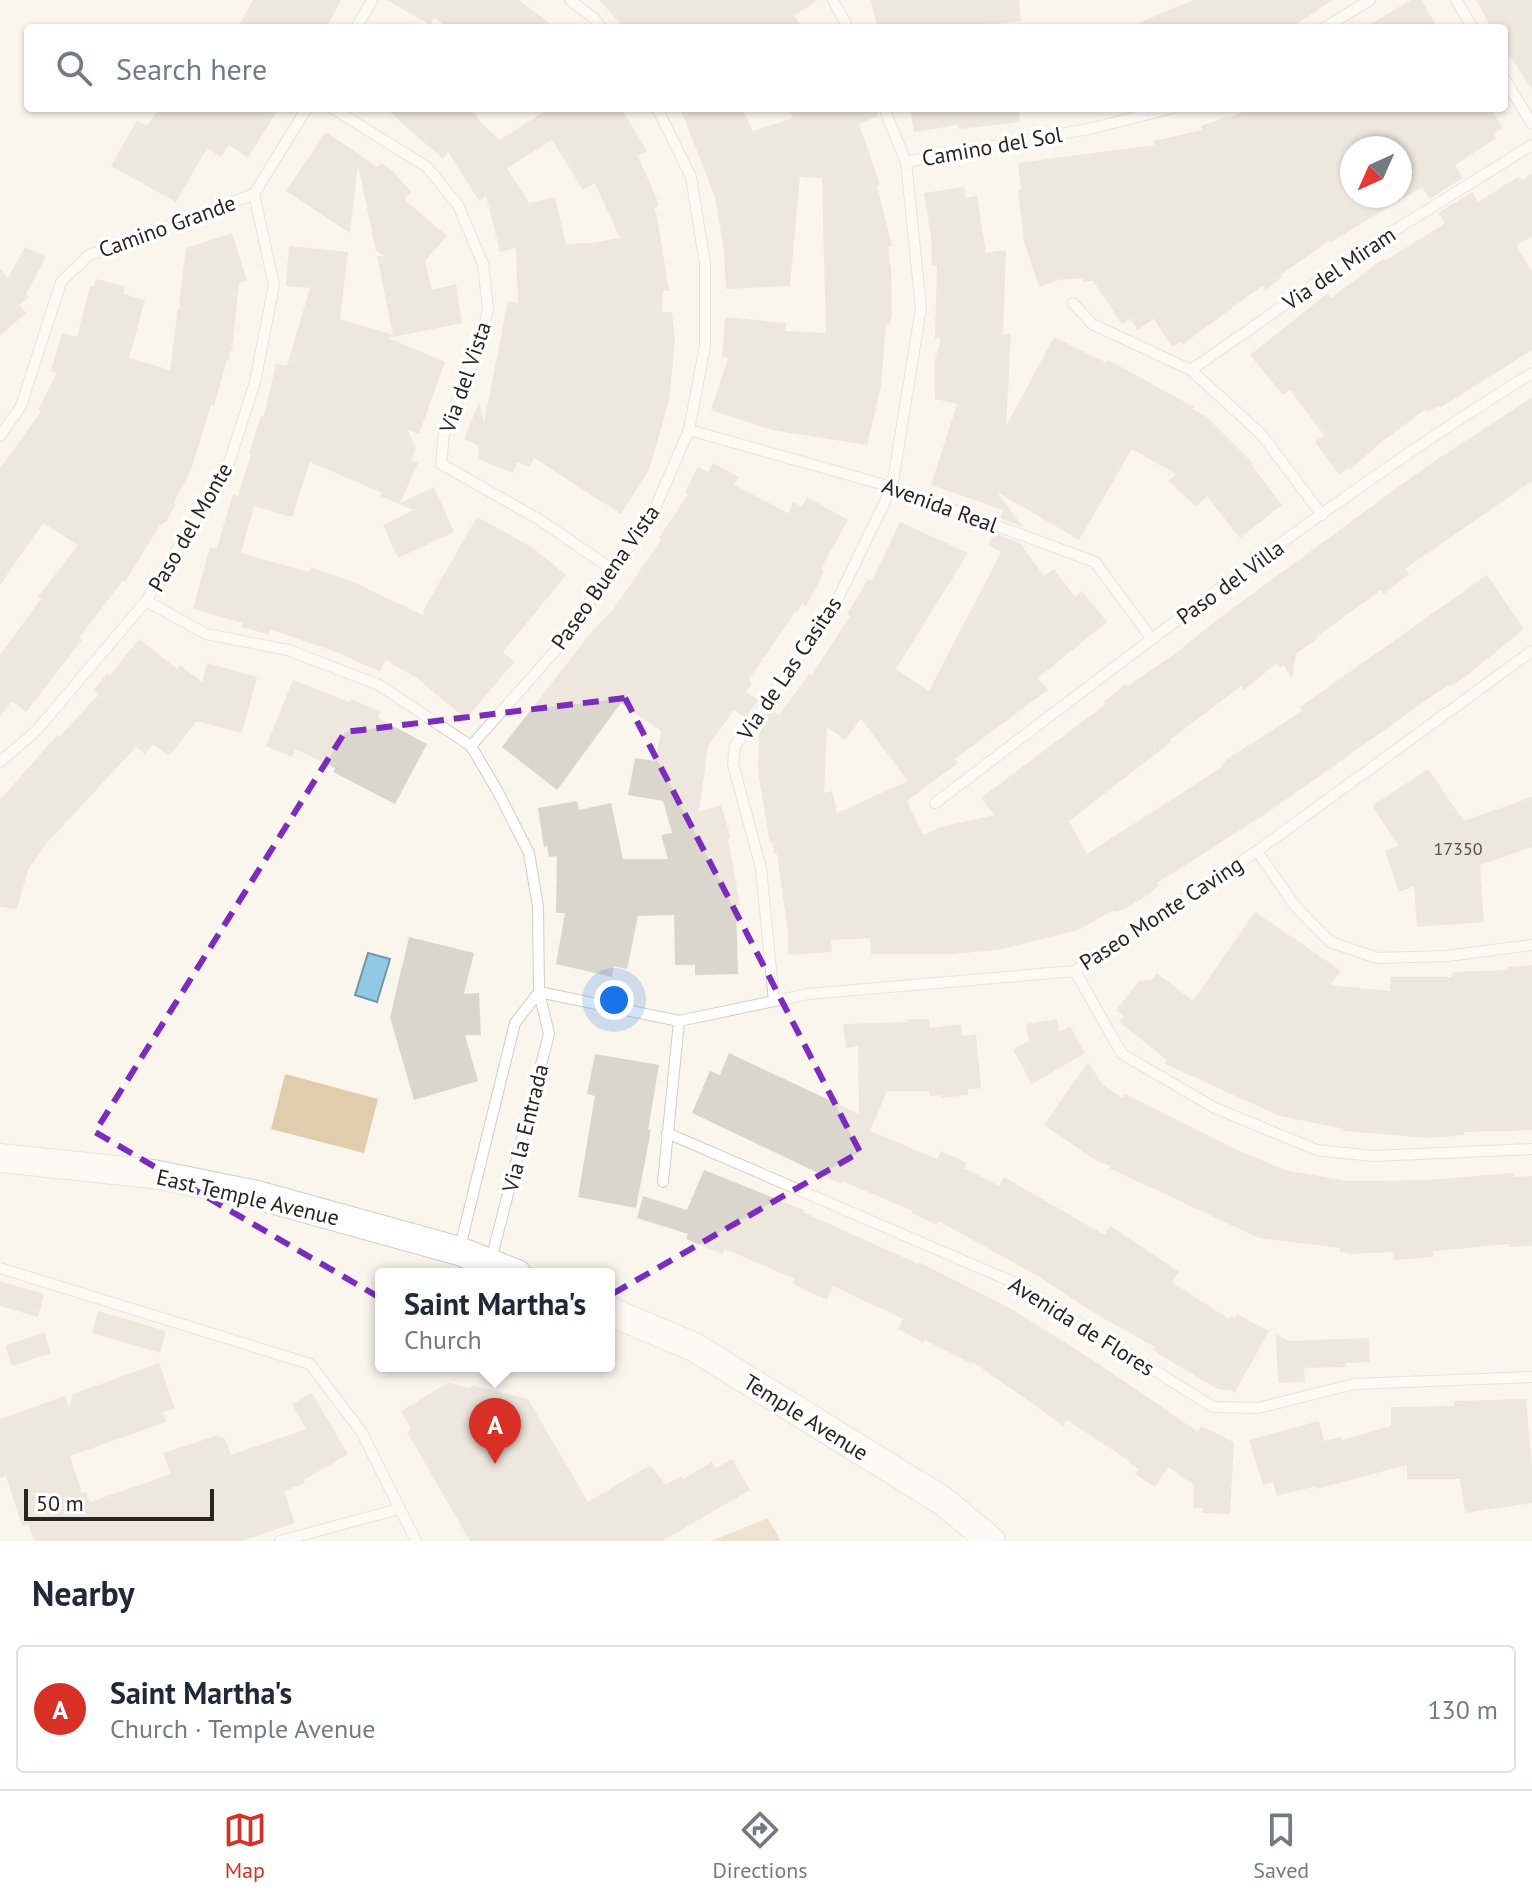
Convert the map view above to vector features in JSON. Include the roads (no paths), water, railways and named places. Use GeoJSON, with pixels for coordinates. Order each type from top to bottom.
{"type":"FeatureCollection","features":[{"type":"Feature","properties":{"kind":"main road","name":"East Temple Avenue"},"geometry":{"type":"LineString","coordinates":[[0,1158],[153,1174],[257,1195],[459,1251],[490,1264]]}},
{"type":"Feature","properties":{"kind":"main road"},"geometry":{"type":"LineString","coordinates":[[490,1264],[501,1268]]}},
{"type":"Feature","properties":{"kind":"main road","name":"Temple Avenue"},"geometry":{"type":"LineString","coordinates":[[615,1314],[694,1347],[943,1501],[991,1541]]}},
{"type":"Feature","properties":{"kind":"lane"},"geometry":{"type":"LineString","coordinates":[[358,24],[372,0]]}},
{"type":"Feature","properties":{"kind":"lane"},"geometry":{"type":"LineString","coordinates":[[570,0],[598,24]]}},
{"type":"Feature","properties":{"kind":"lane"},"geometry":{"type":"LineString","coordinates":[[833,0],[846,24]]}},
{"type":"Feature","properties":{"kind":"lane"},"geometry":{"type":"LineString","coordinates":[[1331,24],[1370,0]]}},
{"type":"Feature","properties":{"kind":"lane"},"geometry":{"type":"LineString","coordinates":[[1456,0],[1471,24]]}},
{"type":"Feature","properties":{"kind":"lane"},"geometry":{"type":"LineString","coordinates":[[1508,85],[1532,124]]}},
{"type":"Feature","properties":{"kind":"lane","name":"Camino Grande"},"geometry":{"type":"LineString","coordinates":[[0,436],[21,406],[61,282],[89,255],[254,194],[305,112]]}},
{"type":"Feature","properties":{"kind":"lane","name":"Via del Vista"},"geometry":{"type":"LineString","coordinates":[[338,112],[427,167],[458,205],[483,264],[488,309],[479,348],[444,434],[441,464],[540,520],[613,570]]}},
{"type":"Feature","properties":{"kind":"lane","name":"Paseo Buena Vista"},"geometry":{"type":"LineString","coordinates":[[471,746],[555,651],[653,513],[689,430],[705,346],[705,264],[691,177],[659,112]]}},
{"type":"Feature","properties":{"kind":"lane","name":"Via de Las Casitas"},"geometry":{"type":"LineString","coordinates":[[774,1001],[761,868],[733,764],[735,746],[832,611],[892,487],[921,308],[906,162],[886,112]]}},
{"type":"Feature","properties":{"kind":"lane","name":"Camino del Sol"},"geometry":{"type":"LineString","coordinates":[[906,162],[1093,128],[1156,112]]}},
{"type":"Feature","properties":{"kind":"lane","name":"Via del Miram"},"geometry":{"type":"LineString","coordinates":[[1191,370],[1363,250],[1532,145]]}},
{"type":"Feature","properties":{"kind":"lane","name":"Paso del Monte"},"geometry":{"type":"LineString","coordinates":[[0,762],[37,730],[146,601],[228,466],[255,382],[274,285],[254,194]]}},
{"type":"Feature","properties":{"kind":"lane"},"geometry":{"type":"LineString","coordinates":[[1073,303],[1092,324],[1191,370],[1262,435],[1322,515]]}},
{"type":"Feature","properties":{"kind":"lane","name":"Paso del Villa"},"geometry":{"type":"LineString","coordinates":[[935,803],[1322,515],[1458,419],[1532,373]]}},
{"type":"Feature","properties":{"kind":"lane","name":"Avenida Real"},"geometry":{"type":"LineString","coordinates":[[689,430],[892,487],[1095,562],[1152,639]]}},
{"type":"Feature","properties":{"kind":"lane","name":"Via la Entrada"},"geometry":{"type":"LineString","coordinates":[[146,601],[206,634],[288,650],[379,685],[471,746],[498,792],[529,853],[538,907],[539,992],[549,1034],[490,1264]]}},
{"type":"Feature","properties":{"kind":"lane","name":"Paseo Monte Caving"},"geometry":{"type":"LineString","coordinates":[[539,992],[679,1021],[808,994],[1075,971],[1257,851],[1532,651]]}},
{"type":"Feature","properties":{"kind":"lane"},"geometry":{"type":"LineString","coordinates":[[1257,851],[1296,907],[1330,942],[1365,954],[1377,958],[1447,956],[1532,945]]}},
{"type":"Feature","properties":{"kind":"lane"},"geometry":{"type":"LineString","coordinates":[[1075,971],[1122,1054],[1215,1108],[1317,1150],[1373,1156],[1532,1149]]}},
{"type":"Feature","properties":{"kind":"lane","name":"Via la Entrada"},"geometry":{"type":"LineString","coordinates":[[459,1251],[515,1023],[539,992]]}},
{"type":"Feature","properties":{"kind":"lane"},"geometry":{"type":"LineString","coordinates":[[663,1182],[679,1021]]}},
{"type":"Feature","properties":{"kind":"lane","name":"Avenida de Flores"},"geometry":{"type":"LineString","coordinates":[[667,1133],[1015,1283],[1213,1407],[1258,1408],[1354,1384],[1532,1377]]}},
{"type":"Feature","properties":{"kind":"lane"},"geometry":{"type":"LineString","coordinates":[[0,1268],[310,1364],[361,1431],[416,1541]]}},
{"type":"Feature","properties":{"kind":"lane"},"geometry":{"type":"LineString","coordinates":[[280,1541],[399,1509]]}},
{"type":"Feature","properties":{"kind":"water"},"geometry":{"type":"Polygon","coordinates":[[[368,953],[390,959],[377,1002],[355,995],[368,953]]]}},
{"type":"Feature","properties":{"kind":"place","name":"Saint Martha's"},"geometry":{"type":"Point","coordinates":[495,1464]}}]}
